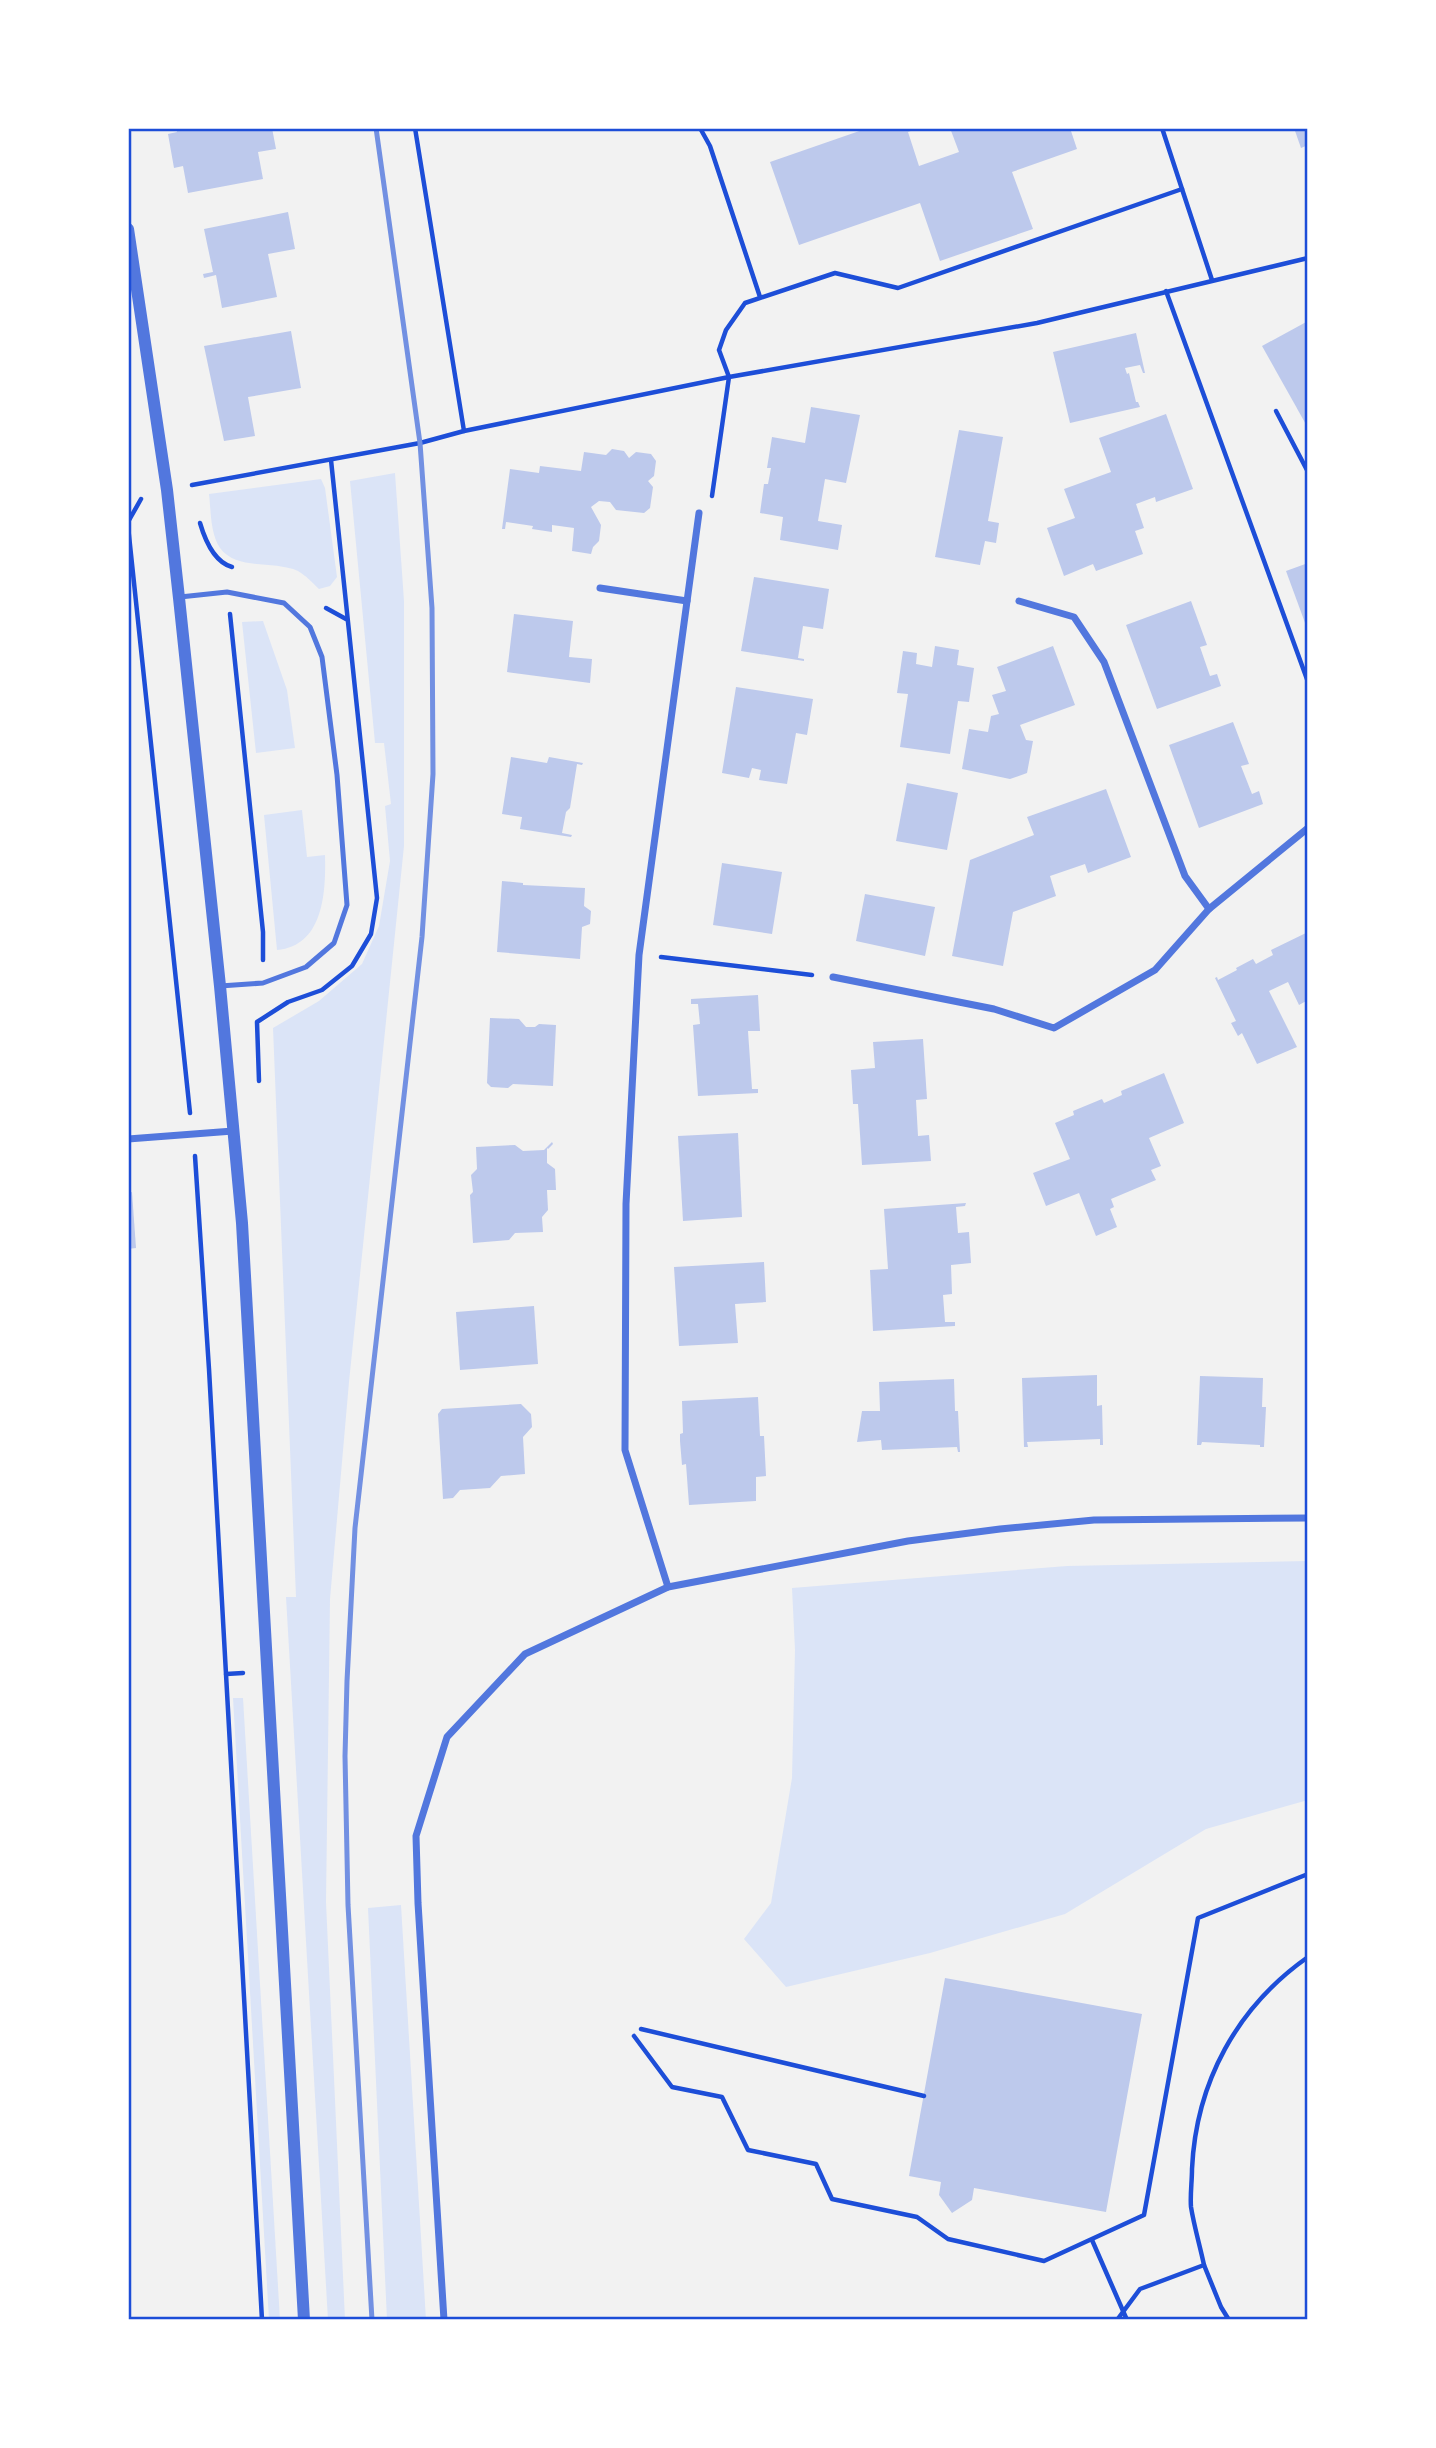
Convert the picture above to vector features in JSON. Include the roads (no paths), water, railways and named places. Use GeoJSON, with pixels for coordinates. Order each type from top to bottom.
{"type":"FeatureCollection","features":[{"type":"Feature","properties":{"kind":"street"},"geometry":{"type":"LineString","coordinates":[[128,229],[167,490],[220,986],[242,1223],[304,2320]]}},
{"type":"Feature","properties":{"kind":"street"},"geometry":{"type":"LineString","coordinates":[[668,1587],[625,1450],[626,1204],[639,955],[699,513]]}},
{"type":"Feature","properties":{"kind":"street"},"geometry":{"type":"LineString","coordinates":[[600,588],[687,601]]}},
{"type":"Feature","properties":{"kind":"street"},"geometry":{"type":"LineString","coordinates":[[1019,601],[1074,617],[1104,662],[1185,876],[1209,909]]}},
{"type":"Feature","properties":{"kind":"street"},"geometry":{"type":"LineString","coordinates":[[833,977],[994,1009],[1054,1028],[1156,970],[1209,909],[1308,828]]}},
{"type":"Feature","properties":{"kind":"street"},"geometry":{"type":"LineString","coordinates":[[128,1139],[233,1131]]}},
{"type":"Feature","properties":{"kind":"street"},"geometry":{"type":"LineString","coordinates":[[444,2320],[416,1836],[447,1737],[526,1654],[668,1587],[908,1541],[1094,1520],[1308,1518]]}},
{"type":"Feature","properties":{"kind":"lane"},"geometry":{"type":"LineString","coordinates":[[179,598],[227,592],[284,603],[310,627],[322,657],[337,775],[347,905],[334,943],[306,967],[263,983],[220,986]]}},
{"type":"Feature","properties":{"kind":"railway"},"geometry":{"type":"LineString","coordinates":[[372,2320],[348,1905],[345,1756],[347,1681],[355,1528],[422,937],[433,774],[432,608],[420,443],[376,128]]}}]}
